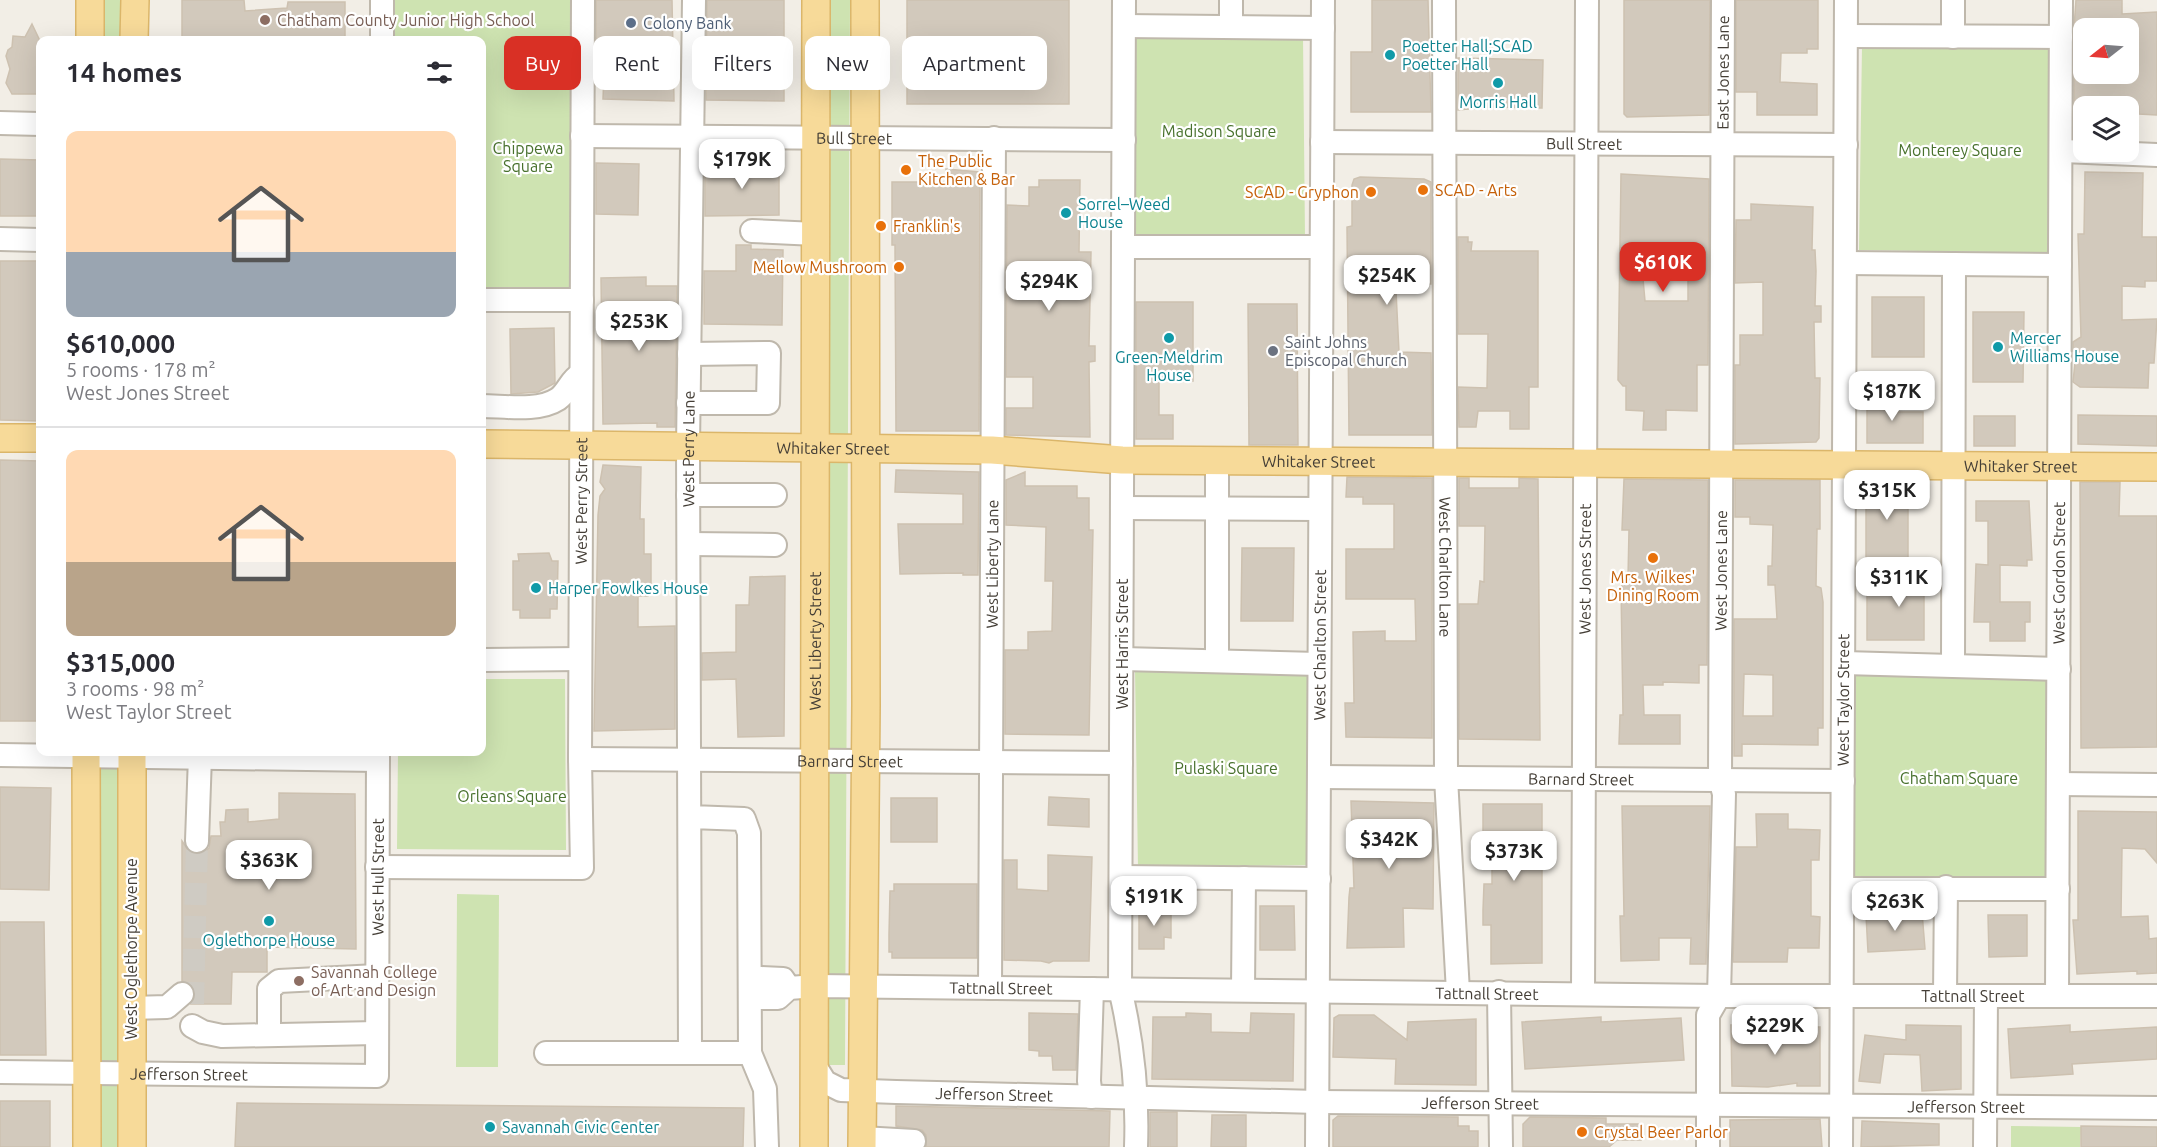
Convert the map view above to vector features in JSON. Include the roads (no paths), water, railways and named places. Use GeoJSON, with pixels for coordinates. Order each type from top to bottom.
{"type":"FeatureCollection","features":[{"type":"Feature","properties":{"kind":"main road"},"geometry":{"type":"LineString","coordinates":[[90,0],[90,36]]}},
{"type":"Feature","properties":{"kind":"main road"},"geometry":{"type":"LineString","coordinates":[[134,36],[135,0]]}},
{"type":"Feature","properties":{"kind":"main road","name":"West Liberty Street"},"geometry":{"type":"LineString","coordinates":[[814,1147],[816,0]]}},
{"type":"Feature","properties":{"kind":"main road"},"geometry":{"type":"LineString","coordinates":[[865,0],[865,761],[862,1091],[870,1143]]}},
{"type":"Feature","properties":{"kind":"main road"},"geometry":{"type":"LineString","coordinates":[[0,438],[36,438]]}},
{"type":"Feature","properties":{"kind":"main road","name":"Whitaker Street"},"geometry":{"type":"LineString","coordinates":[[486,444],[992,450],[1122,460],[2157,467]]}},
{"type":"Feature","properties":{"kind":"main road"},"geometry":{"type":"LineString","coordinates":[[86,756],[87,1147]]}},
{"type":"Feature","properties":{"kind":"main road","name":"West Oglethorpe Avenue"},"geometry":{"type":"LineString","coordinates":[[132,756],[130,1008],[132,1147]]}},
{"type":"Feature","properties":{"kind":"street"},"geometry":{"type":"LineString","coordinates":[[382,0],[382,36]]}},
{"type":"Feature","properties":{"kind":"street","name":"West Perry Street"},"geometry":{"type":"LineString","coordinates":[[377,867],[582,868],[580,659],[583,0]]}},
{"type":"Feature","properties":{"kind":"street","name":"West Perry Lane"},"geometry":{"type":"LineString","coordinates":[[690,1053],[691,760],[688,403],[694,136],[694,0]]}},
{"type":"Feature","properties":{"kind":"street","name":"West Harris Street"},"geometry":{"type":"LineString","coordinates":[[1125,0],[1120,989],[1133,1041],[1138,1098],[1136,1147]]}},
{"type":"Feature","properties":{"kind":"street"},"geometry":{"type":"LineString","coordinates":[[1231,0],[1231,27]]}},
{"type":"Feature","properties":{"kind":"street","name":"West Charlton Street"},"geometry":{"type":"LineString","coordinates":[[1317,1147],[1323,0]]}},
{"type":"Feature","properties":{"kind":"street","name":"West Charlton Lane"},"geometry":{"type":"LineString","coordinates":[[1443,0],[1446,778],[1458,992]]}},
{"type":"Feature","properties":{"kind":"street","name":"West Jones Street"},"geometry":{"type":"LineString","coordinates":[[1583,993],[1587,0]]}},
{"type":"Feature","properties":{"kind":"street","name":"East Jones Lane"},"geometry":{"type":"LineString","coordinates":[[1721,145],[1723,0]]}},
{"type":"Feature","properties":{"kind":"street","name":"West Taylor Street"},"geometry":{"type":"LineString","coordinates":[[1841,1147],[1846,0]]}},
{"type":"Feature","properties":{"kind":"street"},"geometry":{"type":"LineString","coordinates":[[1953,0],[1953,37]]}},
{"type":"Feature","properties":{"kind":"street","name":"West Gordon Street"},"geometry":{"type":"LineString","coordinates":[[2057,996],[2060,265],[2063,151],[2061,0]]}},
{"type":"Feature","properties":{"kind":"street"},"geometry":{"type":"LineString","coordinates":[[1124,26],[1323,28]]}},
{"type":"Feature","properties":{"kind":"street"},"geometry":{"type":"LineString","coordinates":[[1846,36],[2061,37]]}},
{"type":"Feature","properties":{"kind":"street"},"geometry":{"type":"LineString","coordinates":[[0,123],[36,124]]}},
{"type":"Feature","properties":{"kind":"street","name":"Bull Street"},"geometry":{"type":"LineString","coordinates":[[582,136],[1124,140]]}},
{"type":"Feature","properties":{"kind":"street","name":"West Liberty Lane"},"geometry":{"type":"LineString","coordinates":[[990,988],[994,138]]}},
{"type":"Feature","properties":{"kind":"street","name":"Bull Street"},"geometry":{"type":"LineString","coordinates":[[1322,142],[1846,145]]}},
{"type":"Feature","properties":{"kind":"street","name":"West Jones Lane"},"geometry":{"type":"LineString","coordinates":[[1719,996],[1724,795],[1720,779],[1721,145]]}},
{"type":"Feature","properties":{"kind":"street"},"geometry":{"type":"LineString","coordinates":[[2063,151],[2157,155]]}},
{"type":"Feature","properties":{"kind":"street"},"geometry":{"type":"LineString","coordinates":[[752,231],[816,234]]}},
{"type":"Feature","properties":{"kind":"street"},"geometry":{"type":"LineString","coordinates":[[0,239],[36,240]]}},
{"type":"Feature","properties":{"kind":"street"},"geometry":{"type":"LineString","coordinates":[[1124,247],[1321,247]]}},
{"type":"Feature","properties":{"kind":"street"},"geometry":{"type":"LineString","coordinates":[[1845,263],[2060,265]]}},
{"type":"Feature","properties":{"kind":"street"},"geometry":{"type":"LineString","coordinates":[[1953,664],[1954,264]]}},
{"type":"Feature","properties":{"kind":"street"},"geometry":{"type":"LineString","coordinates":[[486,300],[582,300]]}},
{"type":"Feature","properties":{"kind":"street"},"geometry":{"type":"LineString","coordinates":[[688,403],[768,403],[769,353],[689,354]]}},
{"type":"Feature","properties":{"kind":"street"},"geometry":{"type":"LineString","coordinates":[[486,406],[544,405],[560,398],[573,379],[581,374]]}},
{"type":"Feature","properties":{"kind":"street"},"geometry":{"type":"LineString","coordinates":[[1216,660],[1217,460]]}},
{"type":"Feature","properties":{"kind":"street"},"geometry":{"type":"LineString","coordinates":[[688,495],[775,495]]}},
{"type":"Feature","properties":{"kind":"street"},"geometry":{"type":"LineString","coordinates":[[1122,508],[1320,509]]}},
{"type":"Feature","properties":{"kind":"street"},"geometry":{"type":"LineString","coordinates":[[689,544],[775,545]]}},
{"type":"Feature","properties":{"kind":"street"},"geometry":{"type":"LineString","coordinates":[[486,660],[580,659]]}},
{"type":"Feature","properties":{"kind":"street"},"geometry":{"type":"LineString","coordinates":[[1122,659],[1318,664]]}},
{"type":"Feature","properties":{"kind":"street"},"geometry":{"type":"LineString","coordinates":[[1844,663],[1953,664],[2059,669]]}},
{"type":"Feature","properties":{"kind":"street"},"geometry":{"type":"LineString","coordinates":[[0,755],[36,754]]}},
{"type":"Feature","properties":{"kind":"street"},"geometry":{"type":"LineString","coordinates":[[197,841],[200,756]]}},
{"type":"Feature","properties":{"kind":"street","name":"West Hull Street"},"geometry":{"type":"LineString","coordinates":[[377,1076],[378,756]]}},
{"type":"Feature","properties":{"kind":"street","name":"Barnard Street"},"geometry":{"type":"LineString","coordinates":[[580,759],[1121,763]]}},
{"type":"Feature","properties":{"kind":"street","name":"Barnard Street"},"geometry":{"type":"LineString","coordinates":[[1319,777],[1843,780]]}},
{"type":"Feature","properties":{"kind":"street"},"geometry":{"type":"LineString","coordinates":[[2058,784],[2157,785]]}},
{"type":"Feature","properties":{"kind":"street"},"geometry":{"type":"LineString","coordinates":[[691,817],[744,819],[749,833],[750,1053],[765,1089],[767,1147]]}},
{"type":"Feature","properties":{"kind":"street"},"geometry":{"type":"LineString","coordinates":[[1121,877],[1319,879]]}},
{"type":"Feature","properties":{"kind":"street"},"geometry":{"type":"LineString","coordinates":[[1243,990],[1244,878]]}},
{"type":"Feature","properties":{"kind":"street"},"geometry":{"type":"LineString","coordinates":[[1843,889],[1946,887],[2058,889]]}},
{"type":"Feature","properties":{"kind":"street"},"geometry":{"type":"LineString","coordinates":[[1945,995],[1946,887]]}},
{"type":"Feature","properties":{"kind":"street"},"geometry":{"type":"LineString","coordinates":[[269,1034],[269,989],[273,984],[279,981],[377,976]]}},
{"type":"Feature","properties":{"kind":"street","name":"Tattnall Street"},"geometry":{"type":"LineString","coordinates":[[751,988],[761,998],[778,998],[789,988],[816,986],[1719,996],[1842,994],[2157,996]]}},
{"type":"Feature","properties":{"kind":"street"},"geometry":{"type":"LineString","coordinates":[[1091,1097],[1089,1081],[1092,989]]}},
{"type":"Feature","properties":{"kind":"street"},"geometry":{"type":"LineString","coordinates":[[1499,992],[1501,1147]]}},
{"type":"Feature","properties":{"kind":"street"},"geometry":{"type":"LineString","coordinates":[[1708,1147],[1708,1015],[1719,996]]}},
{"type":"Feature","properties":{"kind":"street"},"geometry":{"type":"LineString","coordinates":[[1985,1147],[1986,996]]}},
{"type":"Feature","properties":{"kind":"street"},"geometry":{"type":"LineString","coordinates":[[130,1008],[183,1008],[203,1032],[222,1036],[377,1033]]}},
{"type":"Feature","properties":{"kind":"street"},"geometry":{"type":"LineString","coordinates":[[546,1053],[750,1053]]}},
{"type":"Feature","properties":{"kind":"street","name":"Jefferson Street"},"geometry":{"type":"LineString","coordinates":[[815,1066],[825,1082],[841,1090],[862,1091],[1318,1102],[2157,1108]]}},
{"type":"Feature","properties":{"kind":"street","name":"Jefferson Street"},"geometry":{"type":"LineString","coordinates":[[0,1072],[377,1076]]}},
{"type":"Feature","properties":{"kind":"street"},"geometry":{"type":"LineString","coordinates":[[870,1143],[914,1142]]}},
{"type":"Feature","properties":{"kind":"tunnel"},"geometry":{"type":"LineString","coordinates":[[193,1004],[197,841]]}},
{"type":"Feature","properties":{"kind":"place","name":"Chatham County Junior High School"},"geometry":{"type":"Point","coordinates":[265,20]}},
{"type":"Feature","properties":{"kind":"place","name":"Colony Bank"},"geometry":{"type":"Point","coordinates":[631,23]}},
{"type":"Feature","properties":{"kind":"place","name":"Poetter Hall;SCAD Poetter Hall"},"geometry":{"type":"Point","coordinates":[1390,55]}},
{"type":"Feature","properties":{"kind":"place","name":"Morris Hall"},"geometry":{"type":"Point","coordinates":[1498,83]}},
{"type":"Feature","properties":{"kind":"place","name":"The Public Kitchen & Bar"},"geometry":{"type":"Point","coordinates":[906,170]}},
{"type":"Feature","properties":{"kind":"place","name":"SCAD - Arts"},"geometry":{"type":"Point","coordinates":[1423,190]}},
{"type":"Feature","properties":{"kind":"place","name":"SCAD - Gryphon"},"geometry":{"type":"Point","coordinates":[1371,192]}},
{"type":"Feature","properties":{"kind":"place","name":"Sorrel–Weed House"},"geometry":{"type":"Point","coordinates":[1066,213]}},
{"type":"Feature","properties":{"kind":"place","name":"Franklin's"},"geometry":{"type":"Point","coordinates":[881,226]}},
{"type":"Feature","properties":{"kind":"place","name":"Mellow Mushroom"},"geometry":{"type":"Point","coordinates":[899,267]}},
{"type":"Feature","properties":{"kind":"place","name":"Green-Meldrim House"},"geometry":{"type":"Point","coordinates":[1169,338]}},
{"type":"Feature","properties":{"kind":"place","name":"Mercer Williams House"},"geometry":{"type":"Point","coordinates":[1998,347]}},
{"type":"Feature","properties":{"kind":"place","name":"Saint Johns Episcopal Church"},"geometry":{"type":"Point","coordinates":[1273,351]}},
{"type":"Feature","properties":{"kind":"place","name":"Mrs. Wilkes' Dining Room"},"geometry":{"type":"Point","coordinates":[1653,558]}},
{"type":"Feature","properties":{"kind":"place","name":"Harper Fowlkes House"},"geometry":{"type":"Point","coordinates":[536,588]}},
{"type":"Feature","properties":{"kind":"place","name":"Oglethorpe House"},"geometry":{"type":"Point","coordinates":[269,921]}},
{"type":"Feature","properties":{"kind":"place","name":"Savannah College of Art and Design"},"geometry":{"type":"Point","coordinates":[299,981]}},
{"type":"Feature","properties":{"kind":"place","name":"Savannah Civic Center"},"geometry":{"type":"Point","coordinates":[490,1127]}},
{"type":"Feature","properties":{"kind":"place","name":"Crystal Beer Parlor"},"geometry":{"type":"Point","coordinates":[1582,1132]}},
{"type":"Feature","properties":{"kind":"park label","name":"Madison Square"},"geometry":{"type":"Point","coordinates":[1219,131]}},
{"type":"Feature","properties":{"kind":"park label","name":"Monterey Square"},"geometry":{"type":"Point","coordinates":[1960,150]}},
{"type":"Feature","properties":{"kind":"park label","name":"Chippewa Square"},"geometry":{"type":"Point","coordinates":[528,157]}},
{"type":"Feature","properties":{"kind":"park label","name":"Pulaski Square"},"geometry":{"type":"Point","coordinates":[1226,768]}},
{"type":"Feature","properties":{"kind":"park label","name":"Chatham Square"},"geometry":{"type":"Point","coordinates":[1959,778]}},
{"type":"Feature","properties":{"kind":"park label","name":"Orleans Square"},"geometry":{"type":"Point","coordinates":[512,796]}}]}
